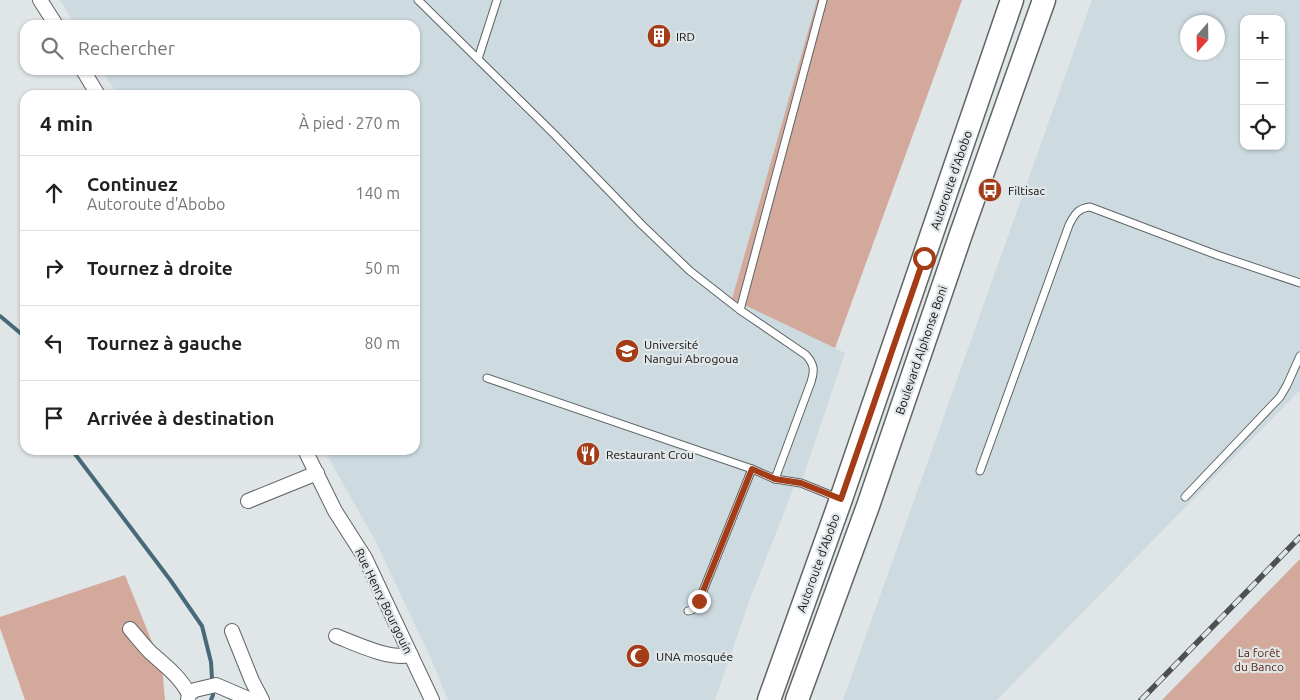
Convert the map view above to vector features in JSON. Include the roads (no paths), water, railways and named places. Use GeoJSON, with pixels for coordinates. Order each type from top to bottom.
{"type":"FeatureCollection","features":[{"type":"Feature","properties":{"kind":"main road","name":"Autoroute d'Abobo"},"geometry":{"type":"LineString","coordinates":[[769,700],[841,499],[1012,0]]}},
{"type":"Feature","properties":{"kind":"main road","name":"Boulevard Alphonse Boni"},"geometry":{"type":"LineString","coordinates":[[797,700],[871,497],[1044,0]]}},
{"type":"Feature","properties":{"kind":"street"},"geometry":{"type":"LineString","coordinates":[[40,0],[53,20]]}},
{"type":"Feature","properties":{"kind":"street"},"geometry":{"type":"LineString","coordinates":[[86,75],[95,90]]}},
{"type":"Feature","properties":{"kind":"street","name":"Rue Henry Bourgouin"},"geometry":{"type":"LineString","coordinates":[[308,455],[335,511],[364,558],[432,700]]}},
{"type":"Feature","properties":{"kind":"street"},"geometry":{"type":"LineString","coordinates":[[248,501],[317,474]]}},
{"type":"Feature","properties":{"kind":"street"},"geometry":{"type":"LineString","coordinates":[[130,628],[149,651],[184,684],[191,695],[216,685],[251,700]]}},
{"type":"Feature","properties":{"kind":"street"},"geometry":{"type":"LineString","coordinates":[[232,631],[252,681],[262,700]]}},
{"type":"Feature","properties":{"kind":"street"},"geometry":{"type":"LineString","coordinates":[[336,636],[401,657],[410,655]]}},
{"type":"Feature","properties":{"kind":"lane"},"geometry":{"type":"LineString","coordinates":[[418,0],[553,133],[642,226],[690,270],[740,310],[812,361],[814,368],[811,382],[775,479]]}},
{"type":"Feature","properties":{"kind":"lane"},"geometry":{"type":"LineString","coordinates":[[478,58],[497,0]]}},
{"type":"Feature","properties":{"kind":"lane"},"geometry":{"type":"LineString","coordinates":[[740,310],[823,0]]}},
{"type":"Feature","properties":{"kind":"lane"},"geometry":{"type":"LineString","coordinates":[[980,471],[1069,225],[1074,215],[1080,209],[1090,207],[1218,255],[1300,283]]}},
{"type":"Feature","properties":{"kind":"lane"},"geometry":{"type":"LineString","coordinates":[[1185,496],[1280,397],[1300,356]]}},
{"type":"Feature","properties":{"kind":"lane"},"geometry":{"type":"LineString","coordinates":[[487,378],[752,469],[775,479],[801,483],[841,499]]}},
{"type":"Feature","properties":{"kind":"lane"},"geometry":{"type":"LineString","coordinates":[[688,611],[692,610],[699,601],[752,469]]}},
{"type":"Feature","properties":{"kind":"waterway"},"geometry":{"type":"LineString","coordinates":[[0,316],[20,333]]}},
{"type":"Feature","properties":{"kind":"waterway"},"geometry":{"type":"LineString","coordinates":[[76,455],[171,581],[202,626],[211,662],[213,695],[211,700]]}},
{"type":"Feature","properties":{"kind":"railway"},"geometry":{"type":"LineString","coordinates":[[1141,700],[1300,537]]}},
{"type":"Feature","properties":{"kind":"place","name":"IRD"},"geometry":{"type":"Point","coordinates":[659,36]}},
{"type":"Feature","properties":{"kind":"place","name":"Filtisac"},"geometry":{"type":"Point","coordinates":[990,190]}},
{"type":"Feature","properties":{"kind":"place","name":"Université Nangui Abrogoua"},"geometry":{"type":"Point","coordinates":[627,351]}},
{"type":"Feature","properties":{"kind":"place","name":"Restaurant Crou"},"geometry":{"type":"Point","coordinates":[588,454]}},
{"type":"Feature","properties":{"kind":"place","name":"UNA mosquée"},"geometry":{"type":"Point","coordinates":[638,656]}},
{"type":"Feature","properties":{"kind":"park label","name":"La forêt du Banco"},"geometry":{"type":"Point","coordinates":[1259,659]}}]}
